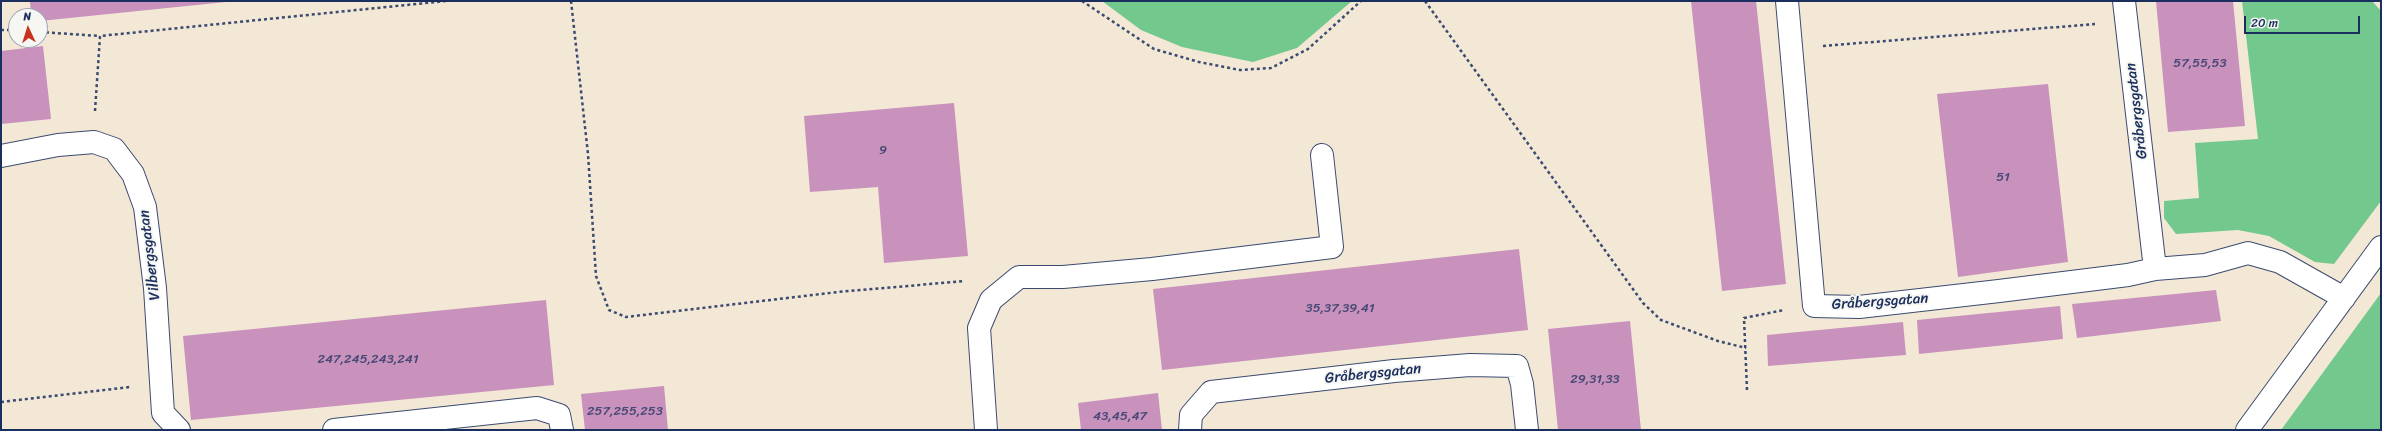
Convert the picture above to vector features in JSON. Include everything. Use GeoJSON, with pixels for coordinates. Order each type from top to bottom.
{"type":"FeatureCollection","features":[{"type":"Feature","properties":{"kind":"street","name":"Gråbergsgatan"},"geometry":{"type":"LineString","coordinates":[[1787,1],[1814,306],[1866,306],[2128,275],[2155,270],[2205,265],[2248,253],[2280,262],[2344,298]]}},
{"type":"Feature","properties":{"kind":"street","name":"Gråbergsgatan"},"geometry":{"type":"LineString","coordinates":[[2125,12],[2155,270]]}},
{"type":"Feature","properties":{"kind":"street","name":"Vilbergsgatan"},"geometry":{"type":"LineString","coordinates":[[1,156],[58,145],[94,142],[114,149],[133,174],[145,207],[155,288],[163,413],[179,430]]}},
{"type":"Feature","properties":{"kind":"street"},"geometry":{"type":"LineString","coordinates":[[986,430],[979,328],[991,300],[1020,276],[1063,277],[1152,269],[1332,247],[1322,155]]}},
{"type":"Feature","properties":{"kind":"street"},"geometry":{"type":"LineString","coordinates":[[2247,430],[2381,247]]}},
{"type":"Feature","properties":{"kind":"street","name":"Gråbergsgatan"},"geometry":{"type":"LineString","coordinates":[[1190,430],[1191,415],[1210,392],[1394,371],[1470,365],[1517,366],[1522,384],[1527,430]]}},
{"type":"Feature","properties":{"kind":"street"},"geometry":{"type":"LineString","coordinates":[[334,430],[537,408],[559,415],[562,430]]}},
{"type":"Feature","properties":{"kind":"path"},"geometry":{"type":"LineString","coordinates":[[48,33],[100,36],[446,1]]}},
{"type":"Feature","properties":{"kind":"path"},"geometry":{"type":"LineString","coordinates":[[571,1],[588,154],[596,276],[609,310],[626,317],[838,292],[968,281]]}},
{"type":"Feature","properties":{"kind":"path"},"geometry":{"type":"LineString","coordinates":[[1082,1],[1154,49],[1199,62],[1240,70],[1271,68],[1308,49],[1362,1]]}},
{"type":"Feature","properties":{"kind":"path"},"geometry":{"type":"LineString","coordinates":[[1425,1],[1643,303],[1661,320],[1718,341],[1746,348]]}},
{"type":"Feature","properties":{"kind":"path"},"geometry":{"type":"LineString","coordinates":[[1790,48],[2125,12]]}},
{"type":"Feature","properties":{"kind":"path"},"geometry":{"type":"LineString","coordinates":[[94,142],[100,36]]}},
{"type":"Feature","properties":{"kind":"path"},"geometry":{"type":"LineString","coordinates":[[1747,390],[1744,318],[1765,312],[1814,306]]}},
{"type":"Feature","properties":{"kind":"path"},"geometry":{"type":"LineString","coordinates":[[1,402],[161,382]]}},
{"type":"Feature","properties":{"kind":"green space"},"geometry":{"type":"Polygon","coordinates":[[[1102,1],[1352,1],[1297,48],[1253,62],[1182,47],[1141,30],[1102,1]]]}},
{"type":"Feature","properties":{"kind":"green space"},"geometry":{"type":"Polygon","coordinates":[[[2242,1],[2372,1],[2381,11],[2381,201],[2334,264],[2315,262],[2269,236],[2238,230],[2176,234],[2164,218],[2164,201],[2199,198],[2195,143],[2258,139],[2242,1]]]}},
{"type":"Feature","properties":{"kind":"green space"},"geometry":{"type":"Polygon","coordinates":[[[2381,293],[2381,430],[2281,430],[2381,293]]]}},
{"type":"Feature","properties":{"kind":"building"},"geometry":{"type":"Polygon","coordinates":[[[30,1],[226,1],[48,20],[48,8],[30,8],[30,1]]]}},
{"type":"Feature","properties":{"kind":"building"},"geometry":{"type":"Polygon","coordinates":[[[1691,1],[1756,1],[1786,284],[1722,291],[1691,1]]]}},
{"type":"Feature","properties":{"kind":"building"},"geometry":{"type":"Polygon","coordinates":[[[2156,1],[2233,1],[2245,126],[2168,132],[2156,1]]]}},
{"type":"Feature","properties":{"kind":"building"},"geometry":{"type":"Polygon","coordinates":[[[26,48],[43,48],[51,119],[1,124],[1,51],[26,48]]]}},
{"type":"Feature","properties":{"kind":"building"},"geometry":{"type":"Polygon","coordinates":[[[2048,84],[2068,262],[1958,277],[1937,94],[2048,84]]]}},
{"type":"Feature","properties":{"kind":"building"},"geometry":{"type":"Polygon","coordinates":[[[954,103],[968,256],[884,263],[878,187],[810,192],[804,116],[954,103]]]}},
{"type":"Feature","properties":{"kind":"building"},"geometry":{"type":"Polygon","coordinates":[[[1519,249],[1528,330],[1162,370],[1153,289],[1519,249]]]}},
{"type":"Feature","properties":{"kind":"building"},"geometry":{"type":"Polygon","coordinates":[[[2216,290],[2221,321],[2077,338],[2072,304],[2216,290]]]}},
{"type":"Feature","properties":{"kind":"building"},"geometry":{"type":"Polygon","coordinates":[[[546,300],[554,385],[191,420],[183,336],[546,300]]]}},
{"type":"Feature","properties":{"kind":"building"},"geometry":{"type":"Polygon","coordinates":[[[2060,306],[2063,339],[1919,354],[1917,320],[2060,306]]]}},
{"type":"Feature","properties":{"kind":"building"},"geometry":{"type":"Polygon","coordinates":[[[1630,321],[1641,430],[1558,430],[1548,329],[1630,321]]]}},
{"type":"Feature","properties":{"kind":"building"},"geometry":{"type":"Polygon","coordinates":[[[1903,322],[1906,355],[1768,366],[1767,335],[1903,322]]]}},
{"type":"Feature","properties":{"kind":"building"},"geometry":{"type":"Polygon","coordinates":[[[664,386],[668,430],[585,430],[581,394],[664,386]]]}},
{"type":"Feature","properties":{"kind":"building"},"geometry":{"type":"Polygon","coordinates":[[[1158,393],[1162,430],[1081,430],[1078,403],[1158,393]]]}}]}
